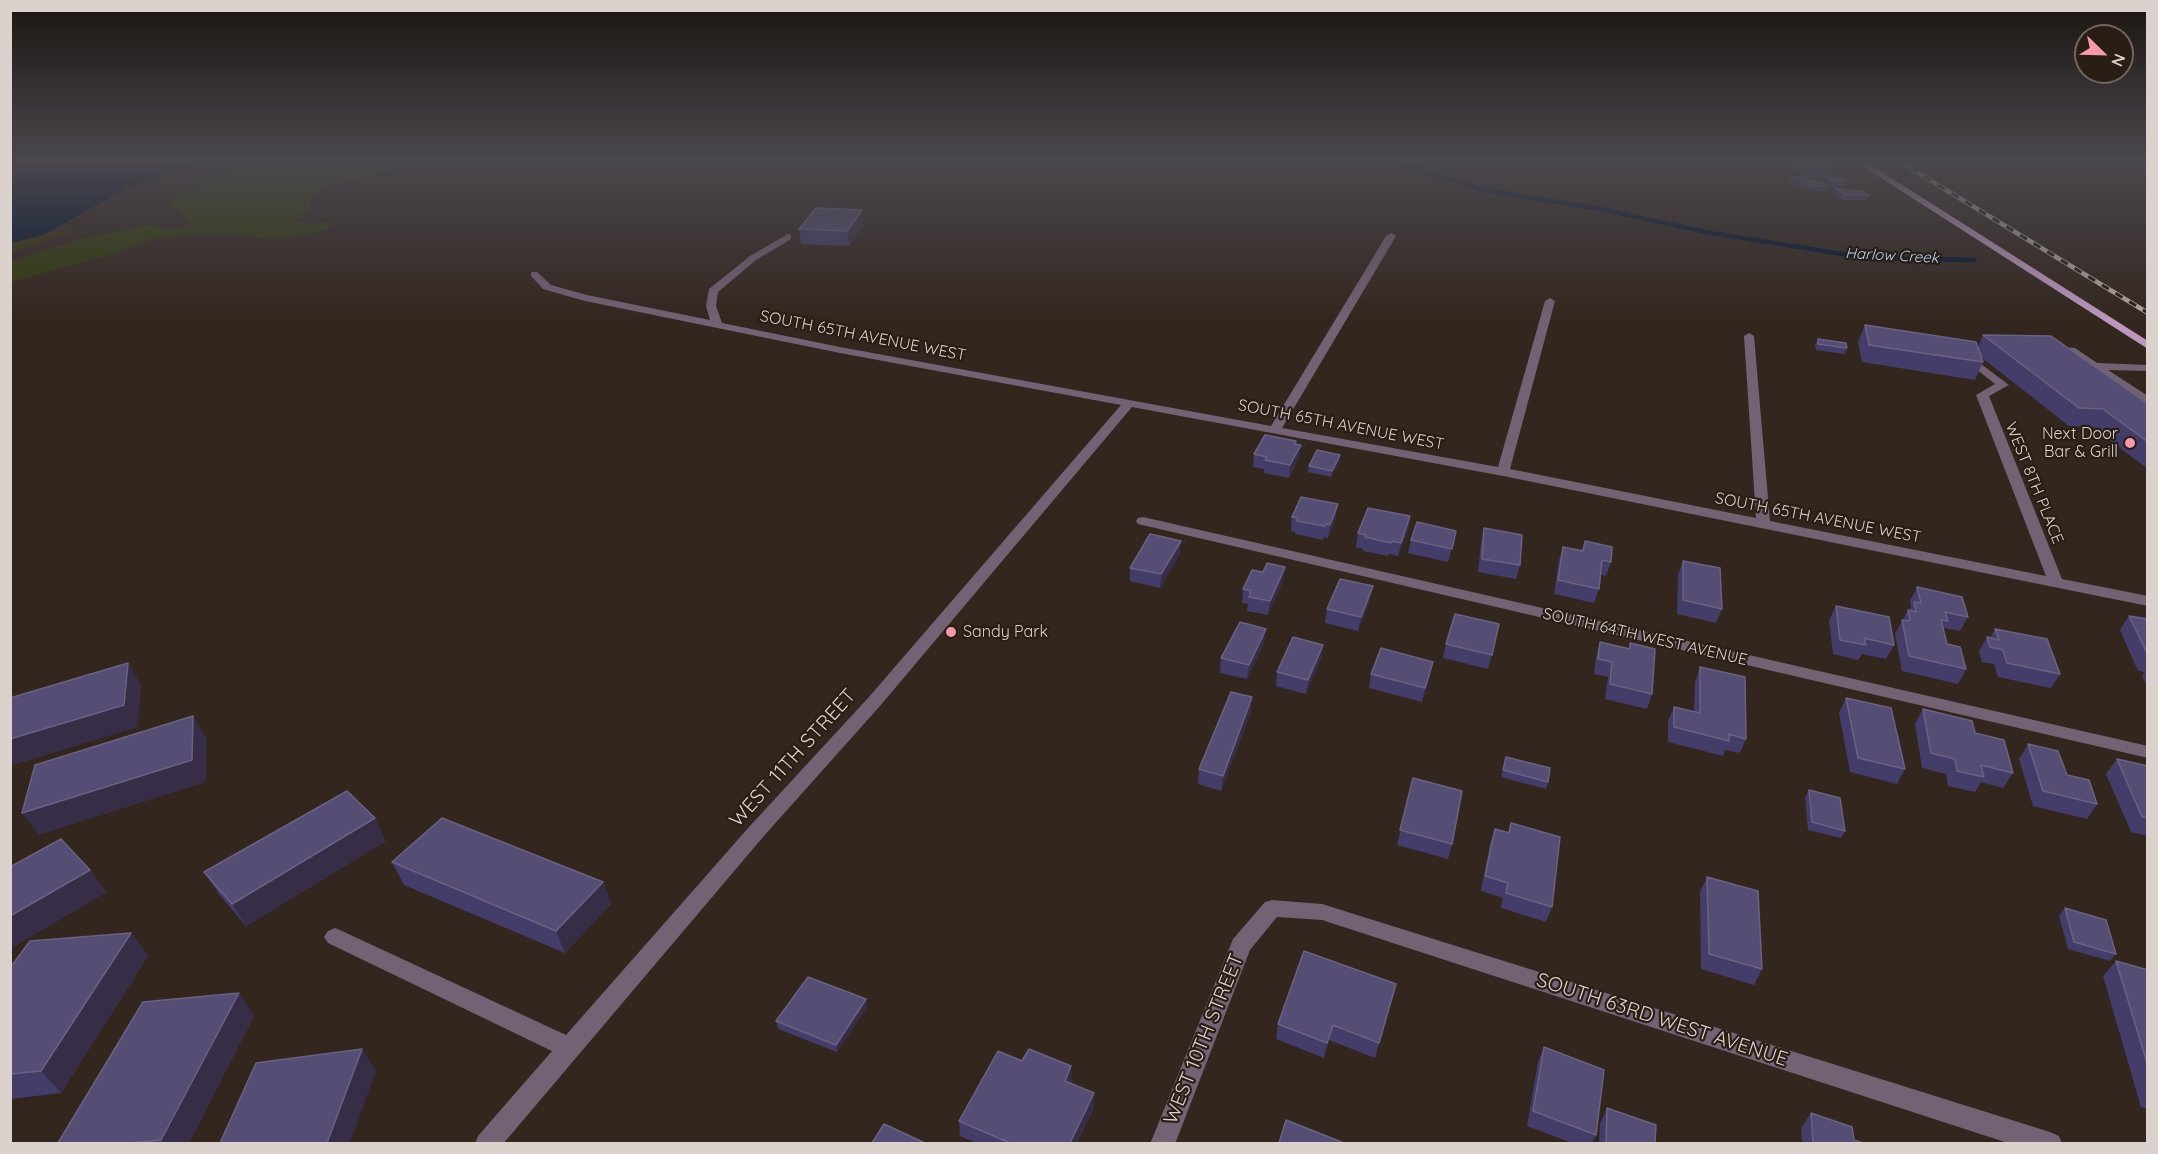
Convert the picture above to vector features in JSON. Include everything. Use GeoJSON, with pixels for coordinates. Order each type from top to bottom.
{"type":"FeatureCollection","features":[{"type":"Feature","properties":{"kind":"main road"},"geometry":{"type":"LineString","coordinates":[[1941,214],[2148,346]]}},
{"type":"Feature","properties":{"kind":"street"},"geometry":{"type":"LineString","coordinates":[[1275,429],[1391,236]]}},
{"type":"Feature","properties":{"kind":"street"},"geometry":{"type":"LineString","coordinates":[[717,325],[711,306],[713,291],[753,258],[788,237]]}},
{"type":"Feature","properties":{"kind":"street","name":"SOUTH 65TH AVENUE WEST"},"geometry":{"type":"LineString","coordinates":[[534,274],[547,287],[585,298],[840,350],[1503,472],[2148,601]]}},
{"type":"Feature","properties":{"kind":"street"},"geometry":{"type":"LineString","coordinates":[[1503,472],[1550,301]]}},
{"type":"Feature","properties":{"kind":"street"},"geometry":{"type":"LineString","coordinates":[[1749,336],[1763,524]]}},
{"type":"Feature","properties":{"kind":"street","name":"WEST 8TH PLACE"},"geometry":{"type":"LineString","coordinates":[[1978,347],[1954,346],[2003,385],[1982,395],[2056,582]]}},
{"type":"Feature","properties":{"kind":"street"},"geometry":{"type":"LineString","coordinates":[[2048,349],[2071,350],[2148,402]]}},
{"type":"Feature","properties":{"kind":"street"},"geometry":{"type":"LineString","coordinates":[[2094,366],[2148,368]]}},
{"type":"Feature","properties":{"kind":"street","name":"WEST 11TH STREET"},"geometry":{"type":"LineString","coordinates":[[487,1143],[756,832],[874,702],[1130,402]]}},
{"type":"Feature","properties":{"kind":"street","name":"SOUTH 64TH WEST AVENUE"},"geometry":{"type":"LineString","coordinates":[[1143,522],[2148,752]]}},
{"type":"Feature","properties":{"kind":"street","name":"SOUTH 63RD WEST AVENUE"},"geometry":{"type":"LineString","coordinates":[[1272,908],[1322,912],[2006,1136],[2050,1143]]}},
{"type":"Feature","properties":{"kind":"street","name":"WEST 10TH STREET"},"geometry":{"type":"LineString","coordinates":[[1162,1143],[1241,945],[1272,908]]}},
{"type":"Feature","properties":{"kind":"street"},"geometry":{"type":"LineString","coordinates":[[335,937],[570,1048]]}},
{"type":"Feature","properties":{"kind":"green space"},"geometry":{"type":"Polygon","coordinates":[[[181,214],[303,214],[295,221],[308,225],[332,221],[328,229],[302,236],[264,238],[242,234],[211,233],[153,239],[123,251],[11,282],[11,262],[81,239],[148,225],[175,230],[188,228],[192,220],[181,214]]]}},
{"type":"Feature","properties":{"kind":"sand"},"geometry":{"type":"Polygon","coordinates":[[[83,229],[11,252],[11,243],[43,236],[42,234],[83,229]]]}},
{"type":"Feature","properties":{"kind":"water"},"geometry":{"type":"Polygon","coordinates":[[[11,214],[81,214],[45,234],[11,243],[11,214]]]}},
{"type":"Feature","properties":{"kind":"building"},"geometry":{"type":"Polygon","coordinates":[[[811,214],[859,214],[847,231],[799,229],[811,214]]]}},
{"type":"Feature","properties":{"kind":"building"},"geometry":{"type":"Polygon","coordinates":[[[1865,325],[1976,342],[1983,362],[1869,345],[1865,325]]]}},
{"type":"Feature","properties":{"kind":"building"},"geometry":{"type":"Polygon","coordinates":[[[1983,335],[2051,336],[2148,404],[2148,442],[2103,409],[2079,408],[1983,335]]]}},
{"type":"Feature","properties":{"kind":"building"},"geometry":{"type":"Polygon","coordinates":[[[1818,339],[1846,343],[1847,348],[1818,344],[1818,339]]]}},
{"type":"Feature","properties":{"kind":"building"},"geometry":{"type":"Polygon","coordinates":[[[1265,435],[1296,441],[1295,444],[1301,445],[1290,465],[1265,460],[1267,457],[1254,454],[1265,435]]]}},
{"type":"Feature","properties":{"kind":"building"},"geometry":{"type":"Polygon","coordinates":[[[1317,450],[1340,455],[1332,471],[1309,466],[1317,450]]]}},
{"type":"Feature","properties":{"kind":"building"},"geometry":{"type":"Polygon","coordinates":[[[1301,497],[1338,504],[1330,525],[1297,521],[1298,518],[1292,517],[1301,497]]]}},
{"type":"Feature","properties":{"kind":"building"},"geometry":{"type":"Polygon","coordinates":[[[1368,508],[1410,516],[1401,543],[1365,537],[1366,535],[1358,533],[1368,508]]]}},
{"type":"Feature","properties":{"kind":"building"},"geometry":{"type":"Polygon","coordinates":[[[1417,522],[1456,531],[1452,549],[1411,540],[1417,522]]]}},
{"type":"Feature","properties":{"kind":"building"},"geometry":{"type":"Polygon","coordinates":[[[1484,528],[1522,535],[1520,565],[1482,559],[1484,528]]]}},
{"type":"Feature","properties":{"kind":"building"},"geometry":{"type":"Polygon","coordinates":[[[1150,534],[1181,541],[1161,574],[1130,568],[1150,534]]]}},
{"type":"Feature","properties":{"kind":"building"},"geometry":{"type":"Polygon","coordinates":[[[1585,541],[1612,547],[1611,562],[1602,560],[1599,589],[1558,580],[1563,547],[1583,551],[1585,541]]]}},
{"type":"Feature","properties":{"kind":"building"},"geometry":{"type":"Polygon","coordinates":[[[1683,561],[1720,568],[1722,609],[1683,600],[1683,561]]]}},
{"type":"Feature","properties":{"kind":"building"},"geometry":{"type":"Polygon","coordinates":[[[1267,563],[1285,567],[1270,601],[1249,597],[1251,591],[1243,589],[1252,570],[1263,572],[1267,563]]]}},
{"type":"Feature","properties":{"kind":"building"},"geometry":{"type":"Polygon","coordinates":[[[1340,579],[1373,586],[1361,617],[1327,609],[1340,579]]]}},
{"type":"Feature","properties":{"kind":"building"},"geometry":{"type":"Polygon","coordinates":[[[1917,587],[1962,597],[1968,617],[1945,612],[1948,621],[1941,620],[1947,644],[1960,647],[1966,669],[1909,656],[1902,620],[1910,621],[1908,610],[1916,612],[1914,602],[1921,603],[1917,587]]]}},
{"type":"Feature","properties":{"kind":"building"},"geometry":{"type":"Polygon","coordinates":[[[1836,606],[1889,617],[1894,645],[1864,638],[1866,645],[1840,640],[1836,606]]]}},
{"type":"Feature","properties":{"kind":"building"},"geometry":{"type":"Polygon","coordinates":[[[1455,614],[1499,624],[1492,655],[1446,644],[1455,614]]]}},
{"type":"Feature","properties":{"kind":"building"},"geometry":{"type":"Polygon","coordinates":[[[2129,616],[2148,619],[2148,655],[2129,616]]]}},
{"type":"Feature","properties":{"kind":"building"},"geometry":{"type":"Polygon","coordinates":[[[1240,622],[1266,629],[1249,665],[1221,658],[1240,622]]]}},
{"type":"Feature","properties":{"kind":"building"},"geometry":{"type":"Polygon","coordinates":[[[1995,629],[2047,639],[2060,674],[2007,663],[2003,650],[1990,647],[1987,637],[1999,640],[1995,629]]]}},
{"type":"Feature","properties":{"kind":"building"},"geometry":{"type":"Polygon","coordinates":[[[1293,637],[1323,645],[1308,680],[1277,672],[1293,637]]]}},
{"type":"Feature","properties":{"kind":"building"},"geometry":{"type":"Polygon","coordinates":[[[1600,642],[1630,649],[1630,643],[1655,649],[1652,694],[1610,684],[1612,662],[1598,659],[1600,642]]]}},
{"type":"Feature","properties":{"kind":"building"},"geometry":{"type":"Polygon","coordinates":[[[1381,648],[1433,662],[1425,688],[1371,674],[1381,648]]]}},
{"type":"Feature","properties":{"kind":"building"},"geometry":{"type":"Polygon","coordinates":[[[128,663],[124,705],[10,739],[10,698],[128,663]]]}},
{"type":"Feature","properties":{"kind":"building"},"geometry":{"type":"Polygon","coordinates":[[[1700,667],[1745,677],[1746,739],[1729,734],[1729,741],[1674,727],[1674,707],[1700,713],[1700,667]]]}},
{"type":"Feature","properties":{"kind":"building"},"geometry":{"type":"Polygon","coordinates":[[[1231,692],[1252,697],[1223,776],[1199,769],[1231,692]]]}},
{"type":"Feature","properties":{"kind":"building"},"geometry":{"type":"Polygon","coordinates":[[[1846,698],[1891,708],[1905,769],[1858,758],[1846,698]]]}},
{"type":"Feature","properties":{"kind":"building"},"geometry":{"type":"Polygon","coordinates":[[[1923,709],[1972,721],[1975,733],[2004,740],[2013,773],[1981,765],[1984,777],[1957,771],[1955,759],[1931,753],[1923,709]]]}},
{"type":"Feature","properties":{"kind":"building"},"geometry":{"type":"Polygon","coordinates":[[[193,716],[192,760],[22,813],[35,765],[193,716]]]}},
{"type":"Feature","properties":{"kind":"building"},"geometry":{"type":"Polygon","coordinates":[[[2028,744],[2058,751],[2067,775],[2089,780],[2097,804],[2043,791],[2028,744]]]}},
{"type":"Feature","properties":{"kind":"building"},"geometry":{"type":"Polygon","coordinates":[[[1506,757],[1550,768],[1548,782],[1503,770],[1506,757]]]}},
{"type":"Feature","properties":{"kind":"building"},"geometry":{"type":"Polygon","coordinates":[[[2117,759],[2148,766],[2148,818],[2142,817],[2117,759]]]}},
{"type":"Feature","properties":{"kind":"building"},"geometry":{"type":"Polygon","coordinates":[[[1413,778],[1462,791],[1452,844],[1400,830],[1413,778]]]}},
{"type":"Feature","properties":{"kind":"building"},"geometry":{"type":"Polygon","coordinates":[[[1809,790],[1840,798],[1845,831],[1812,822],[1809,790]]]}},
{"type":"Feature","properties":{"kind":"building"},"geometry":{"type":"Polygon","coordinates":[[[347,791],[375,818],[232,904],[204,872],[347,791]]]}},
{"type":"Feature","properties":{"kind":"building"},"geometry":{"type":"Polygon","coordinates":[[[442,818],[603,882],[556,931],[392,862],[442,818]]]}},
{"type":"Feature","properties":{"kind":"building"},"geometry":{"type":"Polygon","coordinates":[[[1511,823],[1560,837],[1552,907],[1506,893],[1508,883],[1485,876],[1495,829],[1509,833],[1511,823]]]}},
{"type":"Feature","properties":{"kind":"building"},"geometry":{"type":"Polygon","coordinates":[[[61,839],[90,870],[10,916],[10,867],[61,839]]]}},
{"type":"Feature","properties":{"kind":"building"},"geometry":{"type":"Polygon","coordinates":[[[1707,877],[1758,891],[1762,969],[1709,954],[1707,877]]]}},
{"type":"Feature","properties":{"kind":"building"},"geometry":{"type":"Polygon","coordinates":[[[2065,908],[2106,920],[2116,954],[2074,942],[2065,908]]]}},
{"type":"Feature","properties":{"kind":"building"},"geometry":{"type":"Polygon","coordinates":[[[131,933],[41,1071],[10,1074],[10,968],[30,941],[131,933]]]}},
{"type":"Feature","properties":{"kind":"building"},"geometry":{"type":"Polygon","coordinates":[[[1304,951],[1396,984],[1379,1043],[1333,1025],[1327,1043],[1278,1024],[1304,951]]]}},
{"type":"Feature","properties":{"kind":"building"},"geometry":{"type":"Polygon","coordinates":[[[2116,961],[2148,970],[2148,1066],[2116,961]]]}},
{"type":"Feature","properties":{"kind":"building"},"geometry":{"type":"Polygon","coordinates":[[[808,977],[866,999],[836,1045],[776,1021],[808,977]]]}},
{"type":"Feature","properties":{"kind":"building"},"geometry":{"type":"Polygon","coordinates":[[[239,993],[161,1140],[130,1143],[58,1143],[143,1002],[239,993]]]}},
{"type":"Feature","properties":{"kind":"building"},"geometry":{"type":"Polygon","coordinates":[[[1544,1047],[1604,1070],[1596,1135],[1533,1111],[1544,1047]]]}},
{"type":"Feature","properties":{"kind":"building"},"geometry":{"type":"Polygon","coordinates":[[[362,1049],[327,1143],[220,1143],[256,1063],[362,1049]]]}},
{"type":"Feature","properties":{"kind":"building"},"geometry":{"type":"Polygon","coordinates":[[[1029,1049],[1071,1066],[1065,1081],[1094,1093],[1070,1143],[1010,1143],[959,1121],[998,1051],[1022,1061],[1029,1049]]]}},
{"type":"Feature","properties":{"kind":"building"},"geometry":{"type":"Polygon","coordinates":[[[1607,1108],[1656,1125],[1655,1143],[1606,1143],[1607,1108]]]}},
{"type":"Feature","properties":{"kind":"building"},"geometry":{"type":"Polygon","coordinates":[[[1811,1113],[1852,1127],[1854,1140],[1863,1143],[1813,1143],[1811,1113]]]}},
{"type":"Feature","properties":{"kind":"building"},"geometry":{"type":"Polygon","coordinates":[[[1286,1120],[1344,1143],[1279,1143],[1286,1120]]]}},
{"type":"Feature","properties":{"kind":"building"},"geometry":{"type":"Polygon","coordinates":[[[884,1124],[925,1143],[872,1143],[884,1124]]]}},
{"type":"Feature","properties":{"kind":"waterway","name":"Harlow Creek"},"geometry":{"type":"LineString","coordinates":[[1622,214],[1706,232],[1867,258],[1974,260]]}},
{"type":"Feature","properties":{"kind":"railway"},"geometry":{"type":"LineString","coordinates":[[1985,214],[2148,313]]}},
{"type":"Feature","properties":{"kind":"place","name":"Next Door Bar & Grill"},"geometry":{"type":"Point","coordinates":[2130,443]}},
{"type":"Feature","properties":{"kind":"place","name":"Sandy Park"},"geometry":{"type":"Point","coordinates":[951,632]}}]}
